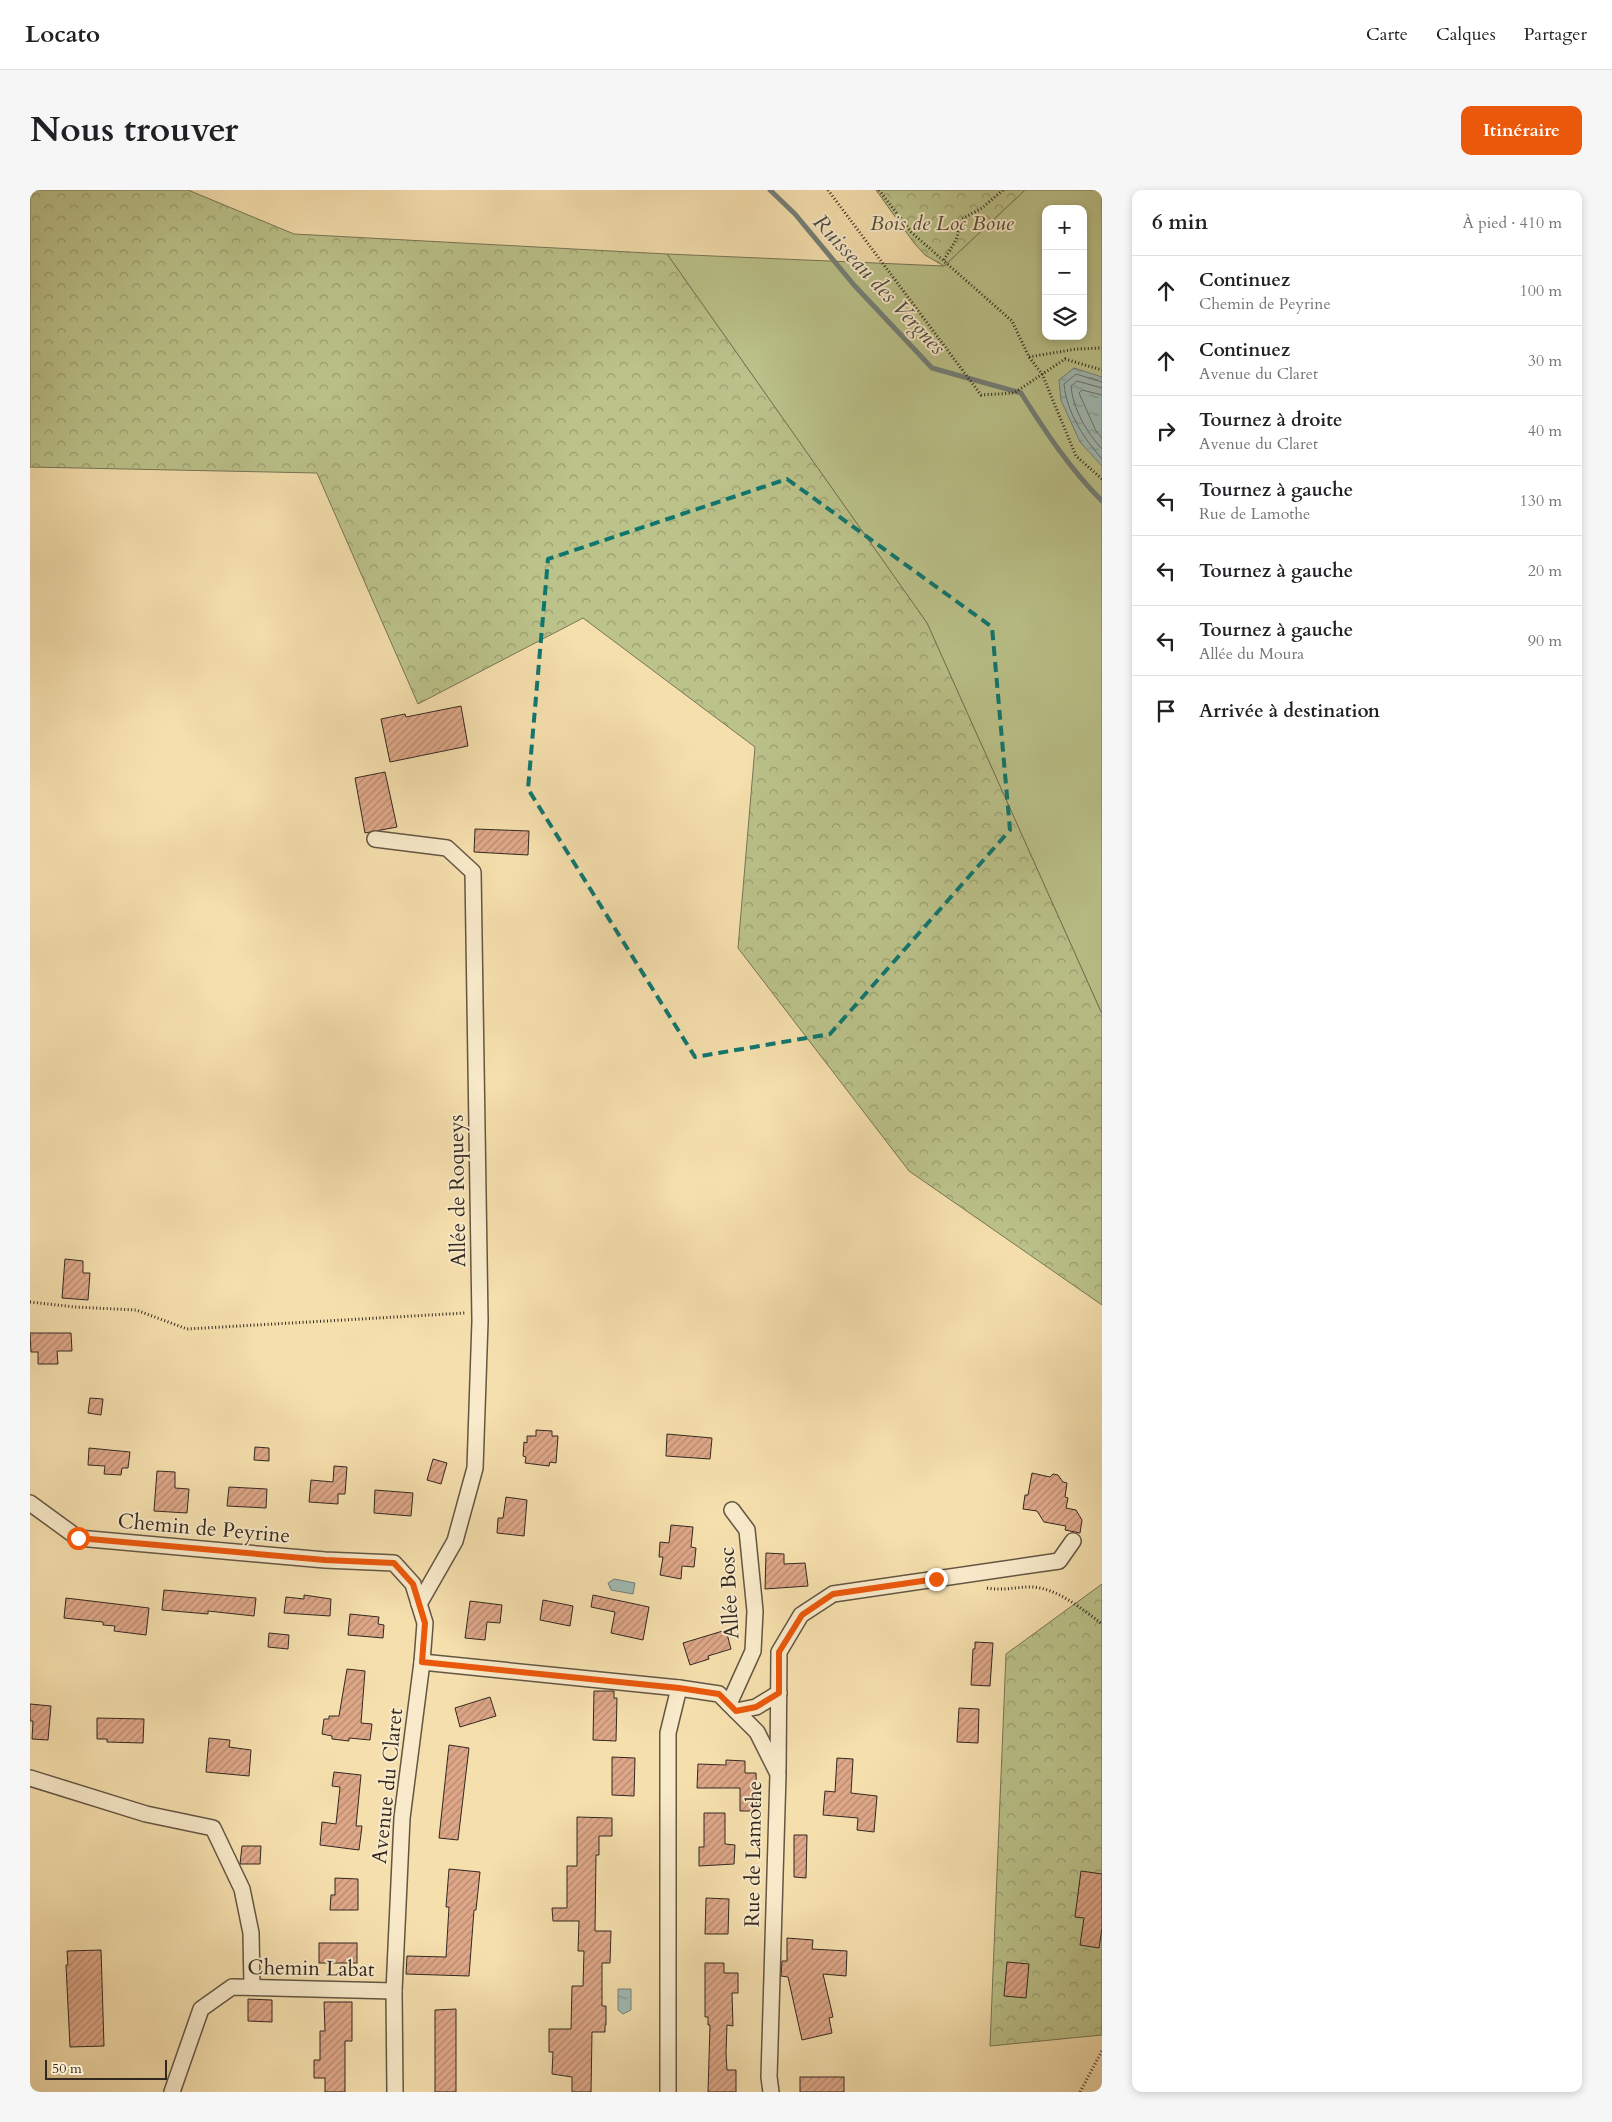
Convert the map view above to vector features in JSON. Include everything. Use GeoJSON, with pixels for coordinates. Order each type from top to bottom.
{"type":"FeatureCollection","features":[{"type":"Feature","properties":{"kind":"street","name":"Allée de Roqueys"},"geometry":{"type":"LineString","coordinates":[[375,839],[447,848],[473,872],[480,1321],[475,1468],[456,1541],[419,1604]]}},
{"type":"Feature","properties":{"kind":"street","name":"Chemin de Peyrine"},"geometry":{"type":"LineString","coordinates":[[30,1503],[78,1538],[325,1560]]}},
{"type":"Feature","properties":{"kind":"street","name":"Allée Bosc"},"geometry":{"type":"LineString","coordinates":[[732,1510],[747,1530],[755,1611],[753,1651],[732,1707]]}},
{"type":"Feature","properties":{"kind":"street"},"geometry":{"type":"LineString","coordinates":[[778,1774],[779,1652],[802,1615],[833,1594],[1060,1561],[1073,1541]]}},
{"type":"Feature","properties":{"kind":"street","name":"Avenue du Claret"},"geometry":{"type":"LineString","coordinates":[[325,1560],[394,1563],[413,1584],[425,1623],[422,1662],[402,1818],[394,1991],[395,2092]]}},
{"type":"Feature","properties":{"kind":"street","name":"Rue de Lamothe"},"geometry":{"type":"LineString","coordinates":[[422,1662],[679,1688],[719,1694],[757,1732],[778,1774],[769,2077],[771,2092]]}},
{"type":"Feature","properties":{"kind":"street"},"geometry":{"type":"LineString","coordinates":[[668,2092],[668,1734],[679,1688]]}},
{"type":"Feature","properties":{"kind":"street"},"geometry":{"type":"LineString","coordinates":[[732,1707],[756,1707],[779,1693]]}},
{"type":"Feature","properties":{"kind":"street"},"geometry":{"type":"LineString","coordinates":[[30,1778],[146,1814],[212,1828],[242,1889],[251,1933],[252,1987]]}},
{"type":"Feature","properties":{"kind":"street","name":"Chemin Labat"},"geometry":{"type":"LineString","coordinates":[[172,2092],[201,2009],[232,1987],[394,1991]]}},
{"type":"Feature","properties":{"kind":"path"},"geometry":{"type":"LineString","coordinates":[[828,190],[981,395],[1014,394],[1065,359],[1102,370]]}},
{"type":"Feature","properties":{"kind":"path"},"geometry":{"type":"LineString","coordinates":[[879,190],[911,232],[1012,320],[1029,357],[1042,374],[1076,456],[1102,479]]}},
{"type":"Feature","properties":{"kind":"path"},"geometry":{"type":"LineString","coordinates":[[944,260],[956,240],[962,219],[982,208],[1003,190]]}},
{"type":"Feature","properties":{"kind":"path"},"geometry":{"type":"LineString","coordinates":[[1029,357],[1076,349],[1102,348]]}},
{"type":"Feature","properties":{"kind":"path"},"geometry":{"type":"LineString","coordinates":[[30,1302],[74,1307],[136,1310],[187,1329],[465,1313],[480,1321]]}},
{"type":"Feature","properties":{"kind":"path"},"geometry":{"type":"LineString","coordinates":[[976,1573],[988,1588],[1008,1590],[1031,1587],[1054,1593],[1102,1624]]}},
{"type":"Feature","properties":{"kind":"path"},"geometry":{"type":"LineString","coordinates":[[1080,2092],[1102,2051]]}},
{"type":"Feature","properties":{"kind":"highlighted area"},"geometry":{"type":"Polygon","coordinates":[[[787,479],[992,627],[1010,830],[830,1034],[695,1057],[528,789],[548,559],[787,479]]]}},
{"type":"Feature","properties":{"kind":"green space"},"geometry":{"type":"Polygon","coordinates":[[[30,190],[188,190],[294,234],[667,254],[927,623],[1102,1014],[1102,1305],[909,1171],[738,948],[755,747],[583,618],[418,704],[317,473],[30,467],[30,190]]]}},
{"type":"Feature","properties":{"kind":"green space","name":"Bois de Loc Boue"},"geometry":{"type":"Polygon","coordinates":[[[876,190],[1025,190],[944,266],[925,255],[914,243],[876,190]]]}},
{"type":"Feature","properties":{"kind":"green space"},"geometry":{"type":"Polygon","coordinates":[[[1025,190],[1102,190],[1102,1014],[927,623],[667,254],[944,266],[1025,190]]]}},
{"type":"Feature","properties":{"kind":"green space"},"geometry":{"type":"Polygon","coordinates":[[[1102,1584],[1102,2035],[990,2046],[1006,1654],[1102,1584]]]}},
{"type":"Feature","properties":{"kind":"water"},"geometry":{"type":"Polygon","coordinates":[[[1074,368],[1102,377],[1102,466],[1080,442],[1061,400],[1059,380],[1074,368]]]}},
{"type":"Feature","properties":{"kind":"water"},"geometry":{"type":"Polygon","coordinates":[[[614,1579],[635,1583],[633,1594],[611,1590],[608,1583],[614,1579]]]}},
{"type":"Feature","properties":{"kind":"water"},"geometry":{"type":"Polygon","coordinates":[[[618,1989],[631,1989],[631,2010],[623,2014],[618,2010],[618,1989]]]}},
{"type":"Feature","properties":{"kind":"building"},"geometry":{"type":"Polygon","coordinates":[[[461,706],[468,746],[390,762],[381,719],[405,714],[406,717],[461,706]]]}},
{"type":"Feature","properties":{"kind":"building"},"geometry":{"type":"Polygon","coordinates":[[[385,772],[397,827],[365,833],[355,778],[385,772]]]}},
{"type":"Feature","properties":{"kind":"building"},"geometry":{"type":"Polygon","coordinates":[[[475,829],[529,831],[528,855],[474,852],[475,829]]]}},
{"type":"Feature","properties":{"kind":"building"},"geometry":{"type":"Polygon","coordinates":[[[65,1259],[83,1261],[83,1273],[90,1273],[88,1300],[62,1298],[65,1259]]]}},
{"type":"Feature","properties":{"kind":"building"},"geometry":{"type":"Polygon","coordinates":[[[30,1333],[71,1333],[72,1351],[57,1351],[58,1364],[38,1364],[38,1352],[31,1352],[30,1333]]]}},
{"type":"Feature","properties":{"kind":"building"},"geometry":{"type":"Polygon","coordinates":[[[90,1398],[103,1399],[101,1415],[88,1413],[90,1398]]]}},
{"type":"Feature","properties":{"kind":"building"},"geometry":{"type":"Polygon","coordinates":[[[536,1430],[552,1431],[552,1436],[558,1436],[556,1463],[550,1462],[549,1466],[525,1463],[526,1457],[523,1456],[524,1442],[527,1443],[527,1436],[536,1436],[536,1430]]]}},
{"type":"Feature","properties":{"kind":"building"},"geometry":{"type":"Polygon","coordinates":[[[667,1434],[712,1438],[710,1459],[666,1456],[667,1434]]]}},
{"type":"Feature","properties":{"kind":"building"},"geometry":{"type":"Polygon","coordinates":[[[255,1447],[269,1448],[269,1461],[254,1460],[255,1447]]]}},
{"type":"Feature","properties":{"kind":"building"},"geometry":{"type":"Polygon","coordinates":[[[89,1448],[130,1452],[128,1468],[122,1468],[121,1475],[104,1474],[105,1466],[88,1465],[89,1448]]]}},
{"type":"Feature","properties":{"kind":"building"},"geometry":{"type":"Polygon","coordinates":[[[433,1459],[447,1463],[441,1484],[427,1480],[433,1459]]]}},
{"type":"Feature","properties":{"kind":"building"},"geometry":{"type":"Polygon","coordinates":[[[334,1466],[347,1467],[345,1494],[338,1494],[338,1504],[309,1502],[311,1480],[333,1482],[334,1466]]]}},
{"type":"Feature","properties":{"kind":"building"},"geometry":{"type":"Polygon","coordinates":[[[157,1471],[175,1472],[175,1488],[189,1489],[187,1513],[154,1511],[157,1471]]]}},
{"type":"Feature","properties":{"kind":"building"},"geometry":{"type":"Polygon","coordinates":[[[1032,1473],[1050,1477],[1053,1474],[1058,1475],[1063,1482],[1067,1483],[1065,1497],[1068,1498],[1066,1508],[1076,1510],[1082,1520],[1080,1533],[1065,1530],[1066,1526],[1044,1522],[1037,1511],[1023,1509],[1032,1473]]]}},
{"type":"Feature","properties":{"kind":"building"},"geometry":{"type":"Polygon","coordinates":[[[229,1487],[267,1489],[266,1508],[227,1506],[229,1487]]]}},
{"type":"Feature","properties":{"kind":"building"},"geometry":{"type":"Polygon","coordinates":[[[375,1490],[413,1493],[411,1516],[374,1513],[375,1490]]]}},
{"type":"Feature","properties":{"kind":"building"},"geometry":{"type":"Polygon","coordinates":[[[506,1497],[527,1500],[524,1536],[497,1533],[498,1518],[503,1518],[506,1497]]]}},
{"type":"Feature","properties":{"kind":"building"},"geometry":{"type":"Polygon","coordinates":[[[671,1525],[693,1527],[691,1547],[696,1548],[694,1567],[682,1566],[681,1579],[660,1575],[663,1557],[659,1557],[660,1542],[669,1543],[671,1525]]]}},
{"type":"Feature","properties":{"kind":"building"},"geometry":{"type":"Polygon","coordinates":[[[766,1553],[784,1554],[784,1564],[805,1563],[808,1586],[765,1589],[766,1553]]]}},
{"type":"Feature","properties":{"kind":"building"},"geometry":{"type":"Polygon","coordinates":[[[164,1590],[256,1598],[254,1616],[208,1611],[208,1614],[162,1610],[164,1590]]]}},
{"type":"Feature","properties":{"kind":"building"},"geometry":{"type":"Polygon","coordinates":[[[304,1595],[331,1599],[330,1616],[284,1613],[286,1597],[304,1599],[304,1595]]]}},
{"type":"Feature","properties":{"kind":"building"},"geometry":{"type":"Polygon","coordinates":[[[593,1595],[649,1607],[643,1640],[611,1633],[615,1612],[591,1607],[593,1595]]]}},
{"type":"Feature","properties":{"kind":"building"},"geometry":{"type":"Polygon","coordinates":[[[66,1598],[149,1608],[146,1635],[114,1631],[115,1626],[103,1625],[103,1622],[64,1618],[66,1598]]]}},
{"type":"Feature","properties":{"kind":"building"},"geometry":{"type":"Polygon","coordinates":[[[543,1600],[573,1606],[570,1626],[540,1620],[543,1600]]]}},
{"type":"Feature","properties":{"kind":"building"},"geometry":{"type":"Polygon","coordinates":[[[470,1601],[502,1605],[500,1623],[487,1622],[485,1640],[465,1638],[470,1601]]]}},
{"type":"Feature","properties":{"kind":"building"},"geometry":{"type":"Polygon","coordinates":[[[350,1614],[379,1617],[378,1624],[384,1625],[383,1638],[348,1635],[350,1614]]]}},
{"type":"Feature","properties":{"kind":"building"},"geometry":{"type":"Polygon","coordinates":[[[726,1630],[731,1649],[708,1656],[709,1659],[690,1665],[683,1643],[726,1630]]]}},
{"type":"Feature","properties":{"kind":"building"},"geometry":{"type":"Polygon","coordinates":[[[269,1633],[289,1635],[288,1649],[268,1647],[269,1633]]]}},
{"type":"Feature","properties":{"kind":"building"},"geometry":{"type":"Polygon","coordinates":[[[975,1642],[993,1643],[990,1686],[971,1685],[975,1642]]]}},
{"type":"Feature","properties":{"kind":"building"},"geometry":{"type":"Polygon","coordinates":[[[347,1669],[365,1671],[361,1723],[372,1724],[370,1740],[349,1738],[349,1741],[332,1739],[332,1736],[322,1734],[324,1719],[329,1719],[329,1716],[339,1716],[347,1669]]]}},
{"type":"Feature","properties":{"kind":"building"},"geometry":{"type":"Polygon","coordinates":[[[594,1691],[614,1691],[614,1698],[617,1698],[616,1741],[593,1740],[594,1691]]]}},
{"type":"Feature","properties":{"kind":"building"},"geometry":{"type":"Polygon","coordinates":[[[490,1697],[496,1716],[460,1727],[455,1708],[490,1697]]]}},
{"type":"Feature","properties":{"kind":"building"},"geometry":{"type":"Polygon","coordinates":[[[30,1704],[51,1706],[48,1740],[32,1739],[33,1721],[30,1721],[30,1704]]]}},
{"type":"Feature","properties":{"kind":"building"},"geometry":{"type":"Polygon","coordinates":[[[959,1708],[979,1709],[978,1743],[957,1742],[959,1708]]]}},
{"type":"Feature","properties":{"kind":"building"},"geometry":{"type":"Polygon","coordinates":[[[97,1718],[144,1719],[143,1743],[107,1742],[107,1739],[97,1739],[97,1718]]]}},
{"type":"Feature","properties":{"kind":"building"},"geometry":{"type":"Polygon","coordinates":[[[209,1738],[230,1740],[229,1747],[251,1750],[249,1776],[206,1772],[209,1738]]]}},
{"type":"Feature","properties":{"kind":"building"},"geometry":{"type":"Polygon","coordinates":[[[449,1745],[469,1748],[458,1840],[439,1838],[449,1745]]]}},
{"type":"Feature","properties":{"kind":"building"},"geometry":{"type":"Polygon","coordinates":[[[612,1757],[635,1758],[634,1796],[612,1795],[612,1757]]]}},
{"type":"Feature","properties":{"kind":"building"},"geometry":{"type":"Polygon","coordinates":[[[837,1758],[853,1759],[851,1793],[877,1796],[874,1832],[857,1830],[858,1818],[823,1815],[825,1791],[835,1792],[837,1758]]]}},
{"type":"Feature","properties":{"kind":"building"},"geometry":{"type":"Polygon","coordinates":[[[726,1760],[745,1761],[745,1773],[756,1773],[757,1811],[740,1811],[740,1788],[697,1788],[698,1764],[726,1765],[726,1760]]]}},
{"type":"Feature","properties":{"kind":"building"},"geometry":{"type":"Polygon","coordinates":[[[334,1772],[361,1775],[356,1826],[362,1826],[359,1850],[320,1845],[322,1822],[336,1824],[340,1787],[332,1786],[334,1772]]]}},
{"type":"Feature","properties":{"kind":"building"},"geometry":{"type":"Polygon","coordinates":[[[704,1813],[725,1813],[725,1844],[735,1845],[734,1864],[699,1866],[699,1847],[704,1847],[704,1813]]]}},
{"type":"Feature","properties":{"kind":"building"},"geometry":{"type":"Polygon","coordinates":[[[577,1817],[612,1818],[612,1836],[599,1836],[599,1855],[596,1855],[595,1931],[611,1931],[610,1963],[602,1963],[602,2006],[606,2006],[606,2025],[605,2032],[592,2032],[591,2092],[572,2092],[572,2077],[552,2074],[553,2052],[549,2052],[549,2029],[571,2029],[572,1986],[583,1986],[584,1951],[578,1951],[579,1921],[553,1921],[552,1908],[567,1908],[567,1866],[577,1866],[577,1817]]]}},
{"type":"Feature","properties":{"kind":"building"},"geometry":{"type":"Polygon","coordinates":[[[794,1835],[807,1835],[806,1878],[794,1877],[794,1835]]]}},
{"type":"Feature","properties":{"kind":"building"},"geometry":{"type":"Polygon","coordinates":[[[242,1846],[261,1846],[260,1864],[240,1864],[242,1846]]]}},
{"type":"Feature","properties":{"kind":"building"},"geometry":{"type":"Polygon","coordinates":[[[449,1869],[480,1872],[476,1910],[474,1910],[469,1976],[406,1974],[407,1956],[446,1957],[449,1907],[446,1907],[449,1869]]]}},
{"type":"Feature","properties":{"kind":"building"},"geometry":{"type":"Polygon","coordinates":[[[1081,1871],[1102,1874],[1102,1928],[1099,1948],[1080,1945],[1084,1918],[1075,1917],[1081,1871]]]}},
{"type":"Feature","properties":{"kind":"building"},"geometry":{"type":"Polygon","coordinates":[[[335,1878],[358,1879],[358,1910],[330,1910],[331,1895],[335,1895],[335,1878]]]}},
{"type":"Feature","properties":{"kind":"building"},"geometry":{"type":"Polygon","coordinates":[[[706,1898],[729,1899],[728,1934],[705,1934],[706,1898]]]}},
{"type":"Feature","properties":{"kind":"building"},"geometry":{"type":"Polygon","coordinates":[[[787,1938],[813,1940],[812,1949],[847,1951],[846,1976],[823,1974],[833,2017],[829,2018],[832,2033],[802,2040],[788,1977],[781,1976],[782,1961],[787,1961],[787,1938]]]}},
{"type":"Feature","properties":{"kind":"building"},"geometry":{"type":"Polygon","coordinates":[[[319,1943],[357,1943],[357,1963],[319,1963],[319,1943]]]}},
{"type":"Feature","properties":{"kind":"building"},"geometry":{"type":"Polygon","coordinates":[[[101,1950],[104,2046],[70,2047],[67,1951],[101,1950]]]}},
{"type":"Feature","properties":{"kind":"building"},"geometry":{"type":"Polygon","coordinates":[[[1007,1962],[1029,1964],[1026,1998],[1004,1996],[1007,1962]]]}},
{"type":"Feature","properties":{"kind":"building"},"geometry":{"type":"Polygon","coordinates":[[[705,1963],[724,1963],[724,1973],[738,1973],[738,1993],[732,1993],[733,2026],[727,2025],[726,2053],[727,2070],[736,2070],[736,2092],[708,2092],[710,2025],[708,2025],[708,2017],[705,2017],[705,1963]]]}},
{"type":"Feature","properties":{"kind":"building"},"geometry":{"type":"Polygon","coordinates":[[[248,1999],[272,2000],[272,2022],[248,2021],[248,1999]]]}},
{"type":"Feature","properties":{"kind":"building"},"geometry":{"type":"Polygon","coordinates":[[[324,2002],[352,2002],[352,2041],[345,2041],[345,2092],[325,2092],[325,2078],[314,2078],[314,2060],[320,2060],[320,2031],[325,2031],[324,2002]]]}},
{"type":"Feature","properties":{"kind":"building"},"geometry":{"type":"Polygon","coordinates":[[[456,2009],[456,2092],[435,2092],[435,2010],[456,2009]]]}},
{"type":"Feature","properties":{"kind":"building"},"geometry":{"type":"Polygon","coordinates":[[[800,2077],[844,2077],[844,2092],[800,2092],[800,2077]]]}},
{"type":"Feature","properties":{"kind":"waterway","name":"Ruisseau des Vergnes"},"geometry":{"type":"LineString","coordinates":[[770,190],[795,214],[854,285],[932,368],[1021,393],[1069,463],[1102,501]]}},
{"type":"Feature","properties":{"kind":"route"},"geometry":{"type":"LineString","coordinates":[[78,1538],[325,1560],[394,1563],[413,1584],[425,1623],[422,1662],[679,1688],[719,1694],[736,1711],[756,1707],[779,1693],[779,1652],[802,1615],[833,1594],[936,1579]]}}]}
